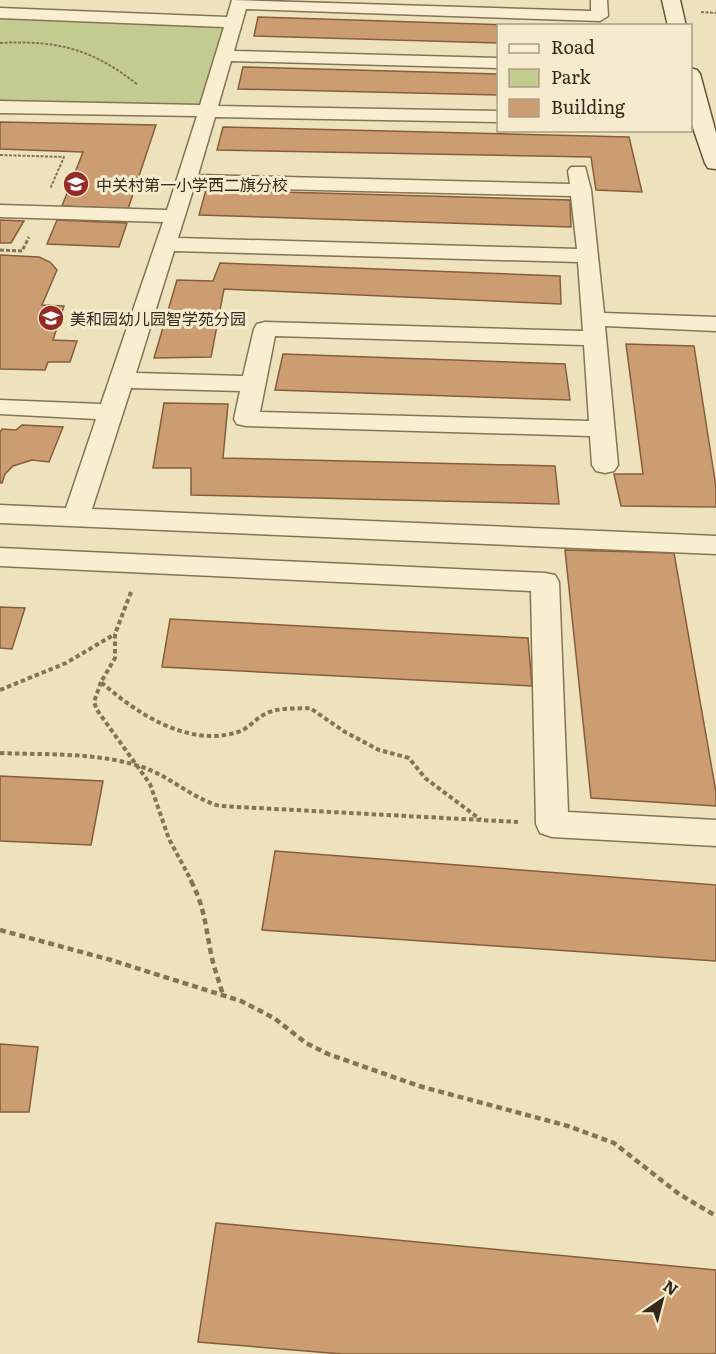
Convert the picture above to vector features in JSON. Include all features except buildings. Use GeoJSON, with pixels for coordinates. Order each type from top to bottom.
{"type":"FeatureCollection","features":[{"type":"Feature","properties":{"kind":"street"},"geometry":{"type":"LineString","coordinates":[[0,13],[238,8],[559,20],[600,16],[599,0]]}},
{"type":"Feature","properties":{"kind":"street"},"geometry":{"type":"LineString","coordinates":[[671,0],[677,24]]}},
{"type":"Feature","properties":{"kind":"street"},"geometry":{"type":"LineString","coordinates":[[77,516],[176,216],[238,8]]}},
{"type":"Feature","properties":{"kind":"street"},"geometry":{"type":"LineString","coordinates":[[224,56],[497,63]]}},
{"type":"Feature","properties":{"kind":"street"},"geometry":{"type":"LineString","coordinates":[[692,90],[696,120],[716,164]]}},
{"type":"Feature","properties":{"kind":"street"},"geometry":{"type":"LineString","coordinates":[[0,107],[497,117]]}},
{"type":"Feature","properties":{"kind":"street"},"geometry":{"type":"LineString","coordinates":[[186,181],[580,181],[605,465]]}},
{"type":"Feature","properties":{"kind":"street"},"geometry":{"type":"LineString","coordinates":[[0,211],[176,216]]}},
{"type":"Feature","properties":{"kind":"street"},"geometry":{"type":"LineString","coordinates":[[165,244],[588,256]]}},
{"type":"Feature","properties":{"kind":"street"},"geometry":{"type":"LineString","coordinates":[[602,429],[246,419],[265,329],[594,329],[716,324]]}},
{"type":"Feature","properties":{"kind":"street"},"geometry":{"type":"LineString","coordinates":[[120,380],[253,384]]}},
{"type":"Feature","properties":{"kind":"street"},"geometry":{"type":"LineString","coordinates":[[0,407],[110,412]]}},
{"type":"Feature","properties":{"kind":"street"},"geometry":{"type":"LineString","coordinates":[[0,514],[716,545]]}},
{"type":"Feature","properties":{"kind":"street"},"geometry":{"type":"LineString","coordinates":[[0,557],[545,582],[552,824],[716,833]]}},
{"type":"Feature","properties":{"kind":"path"},"geometry":{"type":"LineString","coordinates":[[0,43],[47,43],[94,54],[125,74],[166,111]]}},
{"type":"Feature","properties":{"kind":"path"},"geometry":{"type":"LineString","coordinates":[[0,154],[64,157],[39,213]]}},
{"type":"Feature","properties":{"kind":"path"},"geometry":{"type":"LineString","coordinates":[[143,563],[119,619],[115,634],[115,658],[101,682],[94,702],[97,711],[122,747],[140,767],[150,784],[169,838],[199,895],[206,919],[211,955],[223,995]]}},
{"type":"Feature","properties":{"kind":"path"},"geometry":{"type":"LineString","coordinates":[[0,690],[66,663],[115,634]]}},
{"type":"Feature","properties":{"kind":"path"},"geometry":{"type":"LineString","coordinates":[[101,682],[130,706],[181,732],[200,735],[236,733],[249,728],[266,713],[310,708],[345,732],[379,750],[409,758],[425,778],[481,820]]}},
{"type":"Feature","properties":{"kind":"path"},"geometry":{"type":"LineString","coordinates":[[0,753],[91,757],[140,767],[189,795],[220,806],[552,824]]}},
{"type":"Feature","properties":{"kind":"path"},"geometry":{"type":"LineString","coordinates":[[0,930],[122,964],[241,1001],[273,1018],[306,1043],[328,1054],[419,1086],[568,1126],[614,1143],[679,1194],[716,1216]]}},
{"type":"Feature","properties":{"kind":"green space"},"geometry":{"type":"Polygon","coordinates":[[[0,13],[234,22],[208,112],[0,107],[0,13]]]}},
{"type":"Feature","properties":{"kind":"place","name":"中关村第一小学西二旗分校"},"geometry":{"type":"Point","coordinates":[76,184]}},
{"type":"Feature","properties":{"kind":"place","name":"美和园幼儿园智学苑分园"},"geometry":{"type":"Point","coordinates":[51,318]}}]}
